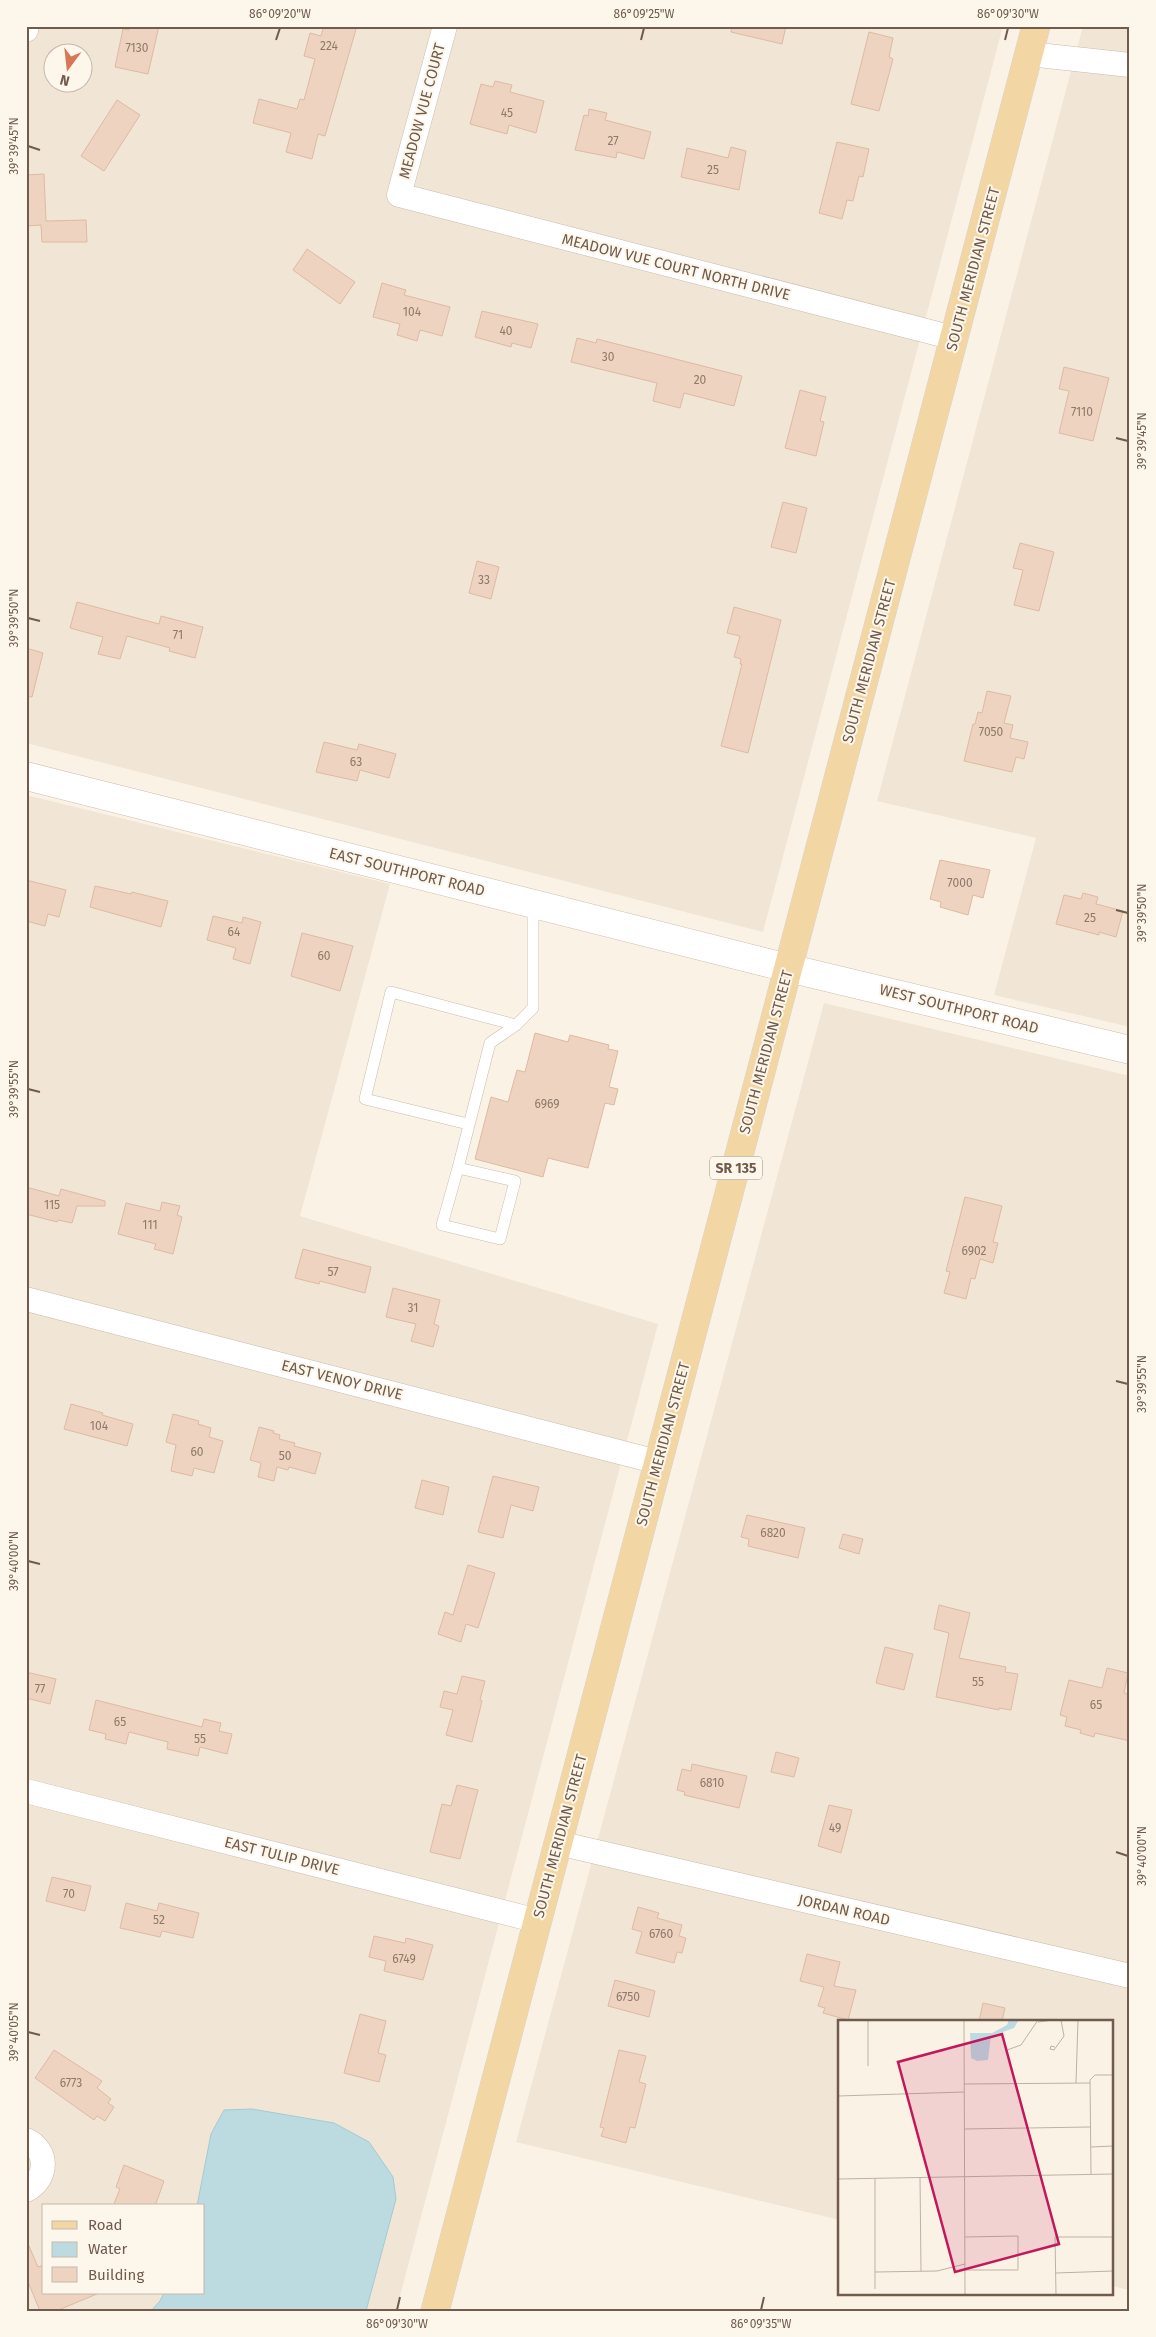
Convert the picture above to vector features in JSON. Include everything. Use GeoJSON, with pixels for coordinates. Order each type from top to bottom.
{"type":"FeatureCollection","features":[{"type":"Feature","properties":{"kind":"main road","name":"SOUTH MERIDIAN STREET"},"geometry":{"type":"LineString","coordinates":[[435,2311],[1036,26]]}},
{"type":"Feature","properties":{"kind":"main road","name":"EAST SOUTHPORT ROAD"},"geometry":{"type":"LineString","coordinates":[[26,776],[788,968]]}},
{"type":"Feature","properties":{"kind":"main road","name":"WEST SOUTHPORT ROAD"},"geometry":{"type":"LineString","coordinates":[[788,968],[1130,1050]]}},
{"type":"Feature","properties":{"kind":"street"},"geometry":{"type":"LineString","coordinates":[[26,30],[27,26]]}},
{"type":"Feature","properties":{"kind":"street","name":"MEADOW VUE COURT"},"geometry":{"type":"LineString","coordinates":[[398,195],[445,26]]}},
{"type":"Feature","properties":{"kind":"street"},"geometry":{"type":"LineString","coordinates":[[1029,54],[1130,65]]}},
{"type":"Feature","properties":{"kind":"street","name":"MEADOW VUE COURT NORTH DRIVE"},"geometry":{"type":"LineString","coordinates":[[398,195],[954,338]]}},
{"type":"Feature","properties":{"kind":"street","name":"EAST VENOY DRIVE"},"geometry":{"type":"LineString","coordinates":[[26,1299],[658,1462]]}},
{"type":"Feature","properties":{"kind":"street","name":"EAST TULIP DRIVE"},"geometry":{"type":"LineString","coordinates":[[26,1791],[538,1921]]}},
{"type":"Feature","properties":{"kind":"street","name":"JORDAN ROAD"},"geometry":{"type":"LineString","coordinates":[[558,1843],[1130,1976]]}},
{"type":"Feature","properties":{"kind":"street"},"geometry":{"type":"LineString","coordinates":[[26,2140],[39,2149],[44,2168],[39,2180],[26,2190]]}},
{"type":"Feature","properties":{"kind":"lane"},"geometry":{"type":"LineString","coordinates":[[458,1168],[515,1181],[500,1239],[442,1225],[490,1043],[516,1025],[533,1008],[534,904]]}},
{"type":"Feature","properties":{"kind":"lane"},"geometry":{"type":"LineString","coordinates":[[468,1124],[365,1099],[391,992],[516,1025]]}},
{"type":"Feature","properties":{"kind":"shaded area"},"geometry":{"type":"Polygon","coordinates":[[[26,26],[1003,26],[763,932],[26,743],[26,26]]]}},
{"type":"Feature","properties":{"kind":"shaded area"},"geometry":{"type":"Polygon","coordinates":[[[1083,26],[1130,26],[1130,1027],[994,995],[1036,838],[877,801],[1083,26]]]}},
{"type":"Feature","properties":{"kind":"shaded area"},"geometry":{"type":"Polygon","coordinates":[[[26,795],[390,884],[300,1216],[658,1324],[396,2311],[26,2311],[26,795]]]}},
{"type":"Feature","properties":{"kind":"shaded area"},"geometry":{"type":"Polygon","coordinates":[[[824,1003],[1130,1076],[1130,2290],[1114,2286],[1114,2020],[838,2020],[838,2220],[516,2142],[824,1003]]]}},
{"type":"Feature","properties":{"kind":"water"},"geometry":{"type":"Polygon","coordinates":[[[252,2109],[334,2123],[369,2142],[393,2177],[396,2199],[366,2311],[151,2311],[164,2294],[205,2294],[205,2204],[197,2204],[211,2134],[224,2110],[252,2109]]]}},
{"type":"Feature","properties":{"kind":"building"},"geometry":{"type":"Polygon","coordinates":[[[130,26],[159,26],[148,74],[115,67],[123,29],[129,30],[130,26]]]}},
{"type":"Feature","properties":{"kind":"building"},"geometry":{"type":"Polygon","coordinates":[[[324,26],[357,26],[325,136],[318,134],[312,159],[286,152],[291,133],[253,123],[259,99],[297,109],[300,99],[304,100],[315,59],[304,56],[310,33],[321,36],[324,26]]]}},
{"type":"Feature","properties":{"kind":"building"},"geometry":{"type":"Polygon","coordinates":[[[732,26],[786,26],[782,44],[731,32],[732,26]]]}},
{"type":"Feature","properties":{"kind":"building"},"geometry":{"type":"Polygon","coordinates":[[[869,32],[893,38],[889,57],[893,59],[879,111],[851,104],[869,32]]]}},
{"type":"Feature","properties":{"kind":"building"},"geometry":{"type":"Polygon","coordinates":[[[495,81],[512,85],[510,92],[544,101],[536,133],[509,125],[507,134],[470,124],[481,84],[493,87],[495,81]]]}},
{"type":"Feature","properties":{"kind":"building"},"geometry":{"type":"Polygon","coordinates":[[[117,100],[140,115],[104,171],[81,156],[117,100]]]}},
{"type":"Feature","properties":{"kind":"building"},"geometry":{"type":"Polygon","coordinates":[[[589,109],[607,113],[605,120],[651,132],[644,159],[617,152],[616,158],[575,150],[584,115],[588,116],[589,109]]]}},
{"type":"Feature","properties":{"kind":"building"},"geometry":{"type":"Polygon","coordinates":[[[837,142],[869,149],[863,177],[859,176],[853,201],[847,200],[842,219],[819,213],[837,142]]]}},
{"type":"Feature","properties":{"kind":"building"},"geometry":{"type":"Polygon","coordinates":[[[731,147],[746,151],[739,190],[681,177],[687,148],[728,158],[731,147]]]}},
{"type":"Feature","properties":{"kind":"building"},"geometry":{"type":"Polygon","coordinates":[[[44,174],[46,221],[86,220],[87,242],[42,242],[41,225],[26,226],[26,175],[44,174]]]}},
{"type":"Feature","properties":{"kind":"building"},"geometry":{"type":"Polygon","coordinates":[[[307,249],[355,282],[340,304],[293,270],[307,249]]]}},
{"type":"Feature","properties":{"kind":"building"},"geometry":{"type":"Polygon","coordinates":[[[382,283],[406,290],[404,295],[450,307],[442,336],[420,330],[417,341],[397,335],[400,324],[373,317],[382,283]]]}},
{"type":"Feature","properties":{"kind":"building"},"geometry":{"type":"Polygon","coordinates":[[[482,311],[538,324],[531,348],[512,343],[511,347],[475,337],[482,311]]]}},
{"type":"Feature","properties":{"kind":"building"},"geometry":{"type":"Polygon","coordinates":[[[577,338],[596,343],[597,339],[742,376],[734,406],[684,393],[680,408],[653,401],[657,383],[571,362],[577,338]]]}},
{"type":"Feature","properties":{"kind":"building"},"geometry":{"type":"Polygon","coordinates":[[[1064,367],[1109,378],[1093,441],[1059,433],[1069,391],[1059,389],[1064,367]]]}},
{"type":"Feature","properties":{"kind":"building"},"geometry":{"type":"Polygon","coordinates":[[[800,390],[826,397],[820,421],[824,422],[816,456],[785,448],[800,390]]]}},
{"type":"Feature","properties":{"kind":"building"},"geometry":{"type":"Polygon","coordinates":[[[783,502],[807,508],[796,553],[771,547],[783,502]]]}},
{"type":"Feature","properties":{"kind":"building"},"geometry":{"type":"Polygon","coordinates":[[[1020,543],[1054,552],[1039,611],[1014,605],[1023,570],[1013,568],[1020,543]]]}},
{"type":"Feature","properties":{"kind":"building"},"geometry":{"type":"Polygon","coordinates":[[[477,561],[499,567],[491,599],[469,593],[477,561]]]}},
{"type":"Feature","properties":{"kind":"building"},"geometry":{"type":"Polygon","coordinates":[[[77,602],[159,624],[161,616],[203,627],[195,658],[169,651],[170,648],[127,636],[120,659],[98,654],[103,637],[70,628],[77,602]]]}},
{"type":"Feature","properties":{"kind":"building"},"geometry":{"type":"Polygon","coordinates":[[[734,607],[781,620],[748,753],[721,746],[742,664],[740,664],[741,659],[734,657],[740,636],[727,633],[734,607]]]}},
{"type":"Feature","properties":{"kind":"building"},"geometry":{"type":"Polygon","coordinates":[[[26,648],[43,653],[32,697],[26,696],[26,648]]]}},
{"type":"Feature","properties":{"kind":"building"},"geometry":{"type":"Polygon","coordinates":[[[987,691],[1011,696],[1004,723],[1013,725],[1010,738],[1028,742],[1024,759],[1016,757],[1012,772],[964,761],[973,724],[975,724],[978,712],[982,713],[987,691]]]}},
{"type":"Feature","properties":{"kind":"building"},"geometry":{"type":"Polygon","coordinates":[[[324,742],[357,750],[359,744],[396,754],[389,778],[360,770],[357,781],[316,772],[324,742]]]}},
{"type":"Feature","properties":{"kind":"building"},"geometry":{"type":"Polygon","coordinates":[[[940,860],[990,870],[983,898],[973,895],[968,915],[940,907],[941,902],[930,899],[940,860]]]}},
{"type":"Feature","properties":{"kind":"building"},"geometry":{"type":"Polygon","coordinates":[[[26,880],[66,890],[59,917],[48,914],[45,926],[26,921],[26,880]]]}},
{"type":"Feature","properties":{"kind":"building"},"geometry":{"type":"Polygon","coordinates":[[[95,886],[131,894],[132,892],[168,901],[161,927],[90,907],[95,886]]]}},
{"type":"Feature","properties":{"kind":"building"},"geometry":{"type":"Polygon","coordinates":[[[1083,893],[1098,897],[1096,904],[1123,911],[1116,937],[1099,932],[1099,935],[1056,924],[1064,895],[1081,899],[1083,893]]]}},
{"type":"Feature","properties":{"kind":"building"},"geometry":{"type":"Polygon","coordinates":[[[213,916],[242,923],[243,917],[261,922],[250,964],[233,959],[236,948],[207,940],[213,916]]]}},
{"type":"Feature","properties":{"kind":"building"},"geometry":{"type":"Polygon","coordinates":[[[302,933],[353,946],[340,991],[291,976],[302,933]]]}},
{"type":"Feature","properties":{"kind":"building"},"geometry":{"type":"Polygon","coordinates":[[[535,1033],[568,1042],[570,1035],[609,1045],[608,1049],[618,1051],[609,1087],[618,1089],[614,1105],[605,1103],[588,1168],[548,1158],[543,1177],[475,1159],[491,1097],[508,1102],[517,1070],[525,1072],[535,1033]]]}},
{"type":"Feature","properties":{"kind":"building"},"geometry":{"type":"Polygon","coordinates":[[[26,1187],[59,1196],[61,1189],[105,1201],[105,1206],[77,1206],[72,1223],[58,1220],[57,1222],[26,1214],[26,1187]]]}},
{"type":"Feature","properties":{"kind":"building"},"geometry":{"type":"Polygon","coordinates":[[[965,1197],[1002,1206],[993,1242],[998,1243],[993,1263],[980,1259],[975,1279],[971,1278],[966,1299],[944,1293],[950,1272],[946,1271],[965,1197]]]}},
{"type":"Feature","properties":{"kind":"building"},"geometry":{"type":"Polygon","coordinates":[[[162,1202],[180,1206],[177,1215],[182,1217],[173,1254],[154,1249],[156,1244],[118,1234],[126,1203],[160,1211],[162,1202]]]}},
{"type":"Feature","properties":{"kind":"building"},"geometry":{"type":"Polygon","coordinates":[[[303,1249],[371,1267],[365,1293],[320,1281],[319,1284],[295,1278],[303,1249]]]}},
{"type":"Feature","properties":{"kind":"building"},"geometry":{"type":"Polygon","coordinates":[[[393,1288],[440,1300],[434,1324],[439,1326],[433,1347],[411,1341],[416,1324],[386,1317],[393,1288]]]}},
{"type":"Feature","properties":{"kind":"building"},"geometry":{"type":"Polygon","coordinates":[[[71,1404],[133,1424],[127,1446],[64,1429],[71,1404]]]}},
{"type":"Feature","properties":{"kind":"building"},"geometry":{"type":"Polygon","coordinates":[[[173,1414],[199,1421],[198,1424],[211,1428],[209,1437],[223,1441],[214,1473],[194,1468],[192,1476],[171,1471],[176,1445],[166,1442],[173,1414]]]}},
{"type":"Feature","properties":{"kind":"building"},"geometry":{"type":"Polygon","coordinates":[[[259,1427],[274,1431],[273,1433],[280,1435],[279,1439],[295,1443],[294,1446],[321,1453],[315,1474],[289,1467],[288,1470],[277,1467],[274,1481],[258,1477],[261,1463],[250,1460],[259,1427]]]}},
{"type":"Feature","properties":{"kind":"building"},"geometry":{"type":"Polygon","coordinates":[[[493,1476],[539,1487],[533,1511],[511,1505],[503,1538],[478,1532],[493,1476]]]}},
{"type":"Feature","properties":{"kind":"building"},"geometry":{"type":"Polygon","coordinates":[[[422,1480],[449,1487],[443,1515],[415,1508],[422,1480]]]}},
{"type":"Feature","properties":{"kind":"building"},"geometry":{"type":"Polygon","coordinates":[[[747,1515],[805,1528],[798,1558],[748,1546],[749,1539],[741,1537],[747,1515]]]}},
{"type":"Feature","properties":{"kind":"building"},"geometry":{"type":"Polygon","coordinates":[[[843,1534],[863,1539],[859,1554],[839,1548],[843,1534]]]}},
{"type":"Feature","properties":{"kind":"building"},"geometry":{"type":"Polygon","coordinates":[[[468,1565],[495,1573],[478,1628],[466,1624],[461,1642],[438,1634],[445,1612],[453,1615],[468,1565]]]}},
{"type":"Feature","properties":{"kind":"building"},"geometry":{"type":"Polygon","coordinates":[[[939,1605],[970,1613],[959,1658],[1006,1667],[1005,1672],[1018,1674],[1011,1710],[999,1708],[999,1710],[936,1697],[949,1633],[934,1629],[939,1605]]]}},
{"type":"Feature","properties":{"kind":"building"},"geometry":{"type":"Polygon","coordinates":[[[885,1647],[913,1654],[904,1690],[876,1683],[885,1647]]]}},
{"type":"Feature","properties":{"kind":"building"},"geometry":{"type":"Polygon","coordinates":[[[1107,1668],[1128,1673],[1124,1693],[1130,1695],[1130,1741],[1095,1733],[1094,1737],[1080,1733],[1081,1730],[1065,1726],[1067,1717],[1060,1715],[1069,1680],[1102,1688],[1107,1668]]]}},
{"type":"Feature","properties":{"kind":"building"},"geometry":{"type":"Polygon","coordinates":[[[26,1672],[56,1679],[50,1704],[26,1698],[26,1672]]]}},
{"type":"Feature","properties":{"kind":"building"},"geometry":{"type":"Polygon","coordinates":[[[462,1676],[485,1681],[472,1742],[446,1735],[453,1710],[440,1707],[444,1691],[457,1694],[462,1676]]]}},
{"type":"Feature","properties":{"kind":"building"},"geometry":{"type":"Polygon","coordinates":[[[96,1700],[202,1727],[204,1719],[221,1723],[219,1731],[232,1734],[227,1754],[200,1747],[198,1756],[167,1749],[168,1742],[129,1732],[126,1744],[105,1739],[106,1734],[89,1730],[96,1700]]]}},
{"type":"Feature","properties":{"kind":"building"},"geometry":{"type":"Polygon","coordinates":[[[776,1752],[799,1758],[794,1777],[771,1772],[776,1752]]]}},
{"type":"Feature","properties":{"kind":"building"},"geometry":{"type":"Polygon","coordinates":[[[692,1764],[747,1776],[739,1808],[684,1795],[685,1792],[677,1790],[682,1769],[691,1771],[692,1764]]]}},
{"type":"Feature","properties":{"kind":"building"},"geometry":{"type":"Polygon","coordinates":[[[457,1785],[478,1790],[460,1859],[430,1852],[442,1804],[451,1806],[457,1785]]]}},
{"type":"Feature","properties":{"kind":"building"},"geometry":{"type":"Polygon","coordinates":[[[829,1805],[852,1810],[841,1853],[818,1846],[829,1805]]]}},
{"type":"Feature","properties":{"kind":"building"},"geometry":{"type":"Polygon","coordinates":[[[52,1877],[91,1886],[85,1911],[46,1901],[52,1877]]]}},
{"type":"Feature","properties":{"kind":"building"},"geometry":{"type":"Polygon","coordinates":[[[126,1903],[157,1911],[159,1903],[199,1913],[193,1938],[162,1931],[160,1937],[120,1928],[126,1903]]]}},
{"type":"Feature","properties":{"kind":"building"},"geometry":{"type":"Polygon","coordinates":[[[638,1907],[659,1913],[657,1918],[682,1925],[679,1936],[686,1938],[682,1953],[677,1952],[674,1963],[636,1953],[642,1932],[632,1929],[638,1907]]]}},
{"type":"Feature","properties":{"kind":"building"},"geometry":{"type":"Polygon","coordinates":[[[374,1936],[405,1943],[406,1938],[433,1945],[423,1980],[384,1971],[386,1961],[369,1957],[374,1936]]]}},
{"type":"Feature","properties":{"kind":"building"},"geometry":{"type":"Polygon","coordinates":[[[807,1954],[840,1962],[834,1986],[856,1990],[848,2020],[823,2013],[825,2008],[818,2006],[824,1987],[800,1981],[807,1954]]]}},
{"type":"Feature","properties":{"kind":"building"},"geometry":{"type":"Polygon","coordinates":[[[615,1980],[655,1991],[649,2017],[608,2006],[615,1980]]]}},
{"type":"Feature","properties":{"kind":"building"},"geometry":{"type":"Polygon","coordinates":[[[983,2003],[1005,2008],[1002,2020],[979,2020],[983,2003]]]}},
{"type":"Feature","properties":{"kind":"building"},"geometry":{"type":"Polygon","coordinates":[[[360,2014],[386,2021],[378,2053],[386,2055],[379,2082],[344,2073],[360,2014]]]}},
{"type":"Feature","properties":{"kind":"building"},"geometry":{"type":"Polygon","coordinates":[[[54,2050],[102,2081],[97,2088],[111,2099],[108,2103],[114,2107],[105,2121],[97,2116],[94,2120],[35,2078],[54,2050]]]}},
{"type":"Feature","properties":{"kind":"building"},"geometry":{"type":"Polygon","coordinates":[[[619,2050],[646,2056],[639,2082],[646,2084],[635,2128],[630,2127],[626,2143],[601,2136],[604,2128],[600,2127],[619,2050]]]}},
{"type":"Feature","properties":{"kind":"building"},"geometry":{"type":"Polygon","coordinates":[[[124,2165],[164,2181],[156,2204],[114,2204],[120,2189],[116,2187],[124,2165]]]}},
{"type":"Feature","properties":{"kind":"building"},"geometry":{"type":"Polygon","coordinates":[[[26,2239],[38,2267],[42,2266],[42,2294],[97,2294],[56,2311],[40,2311],[26,2277],[26,2239]]]}}]}
